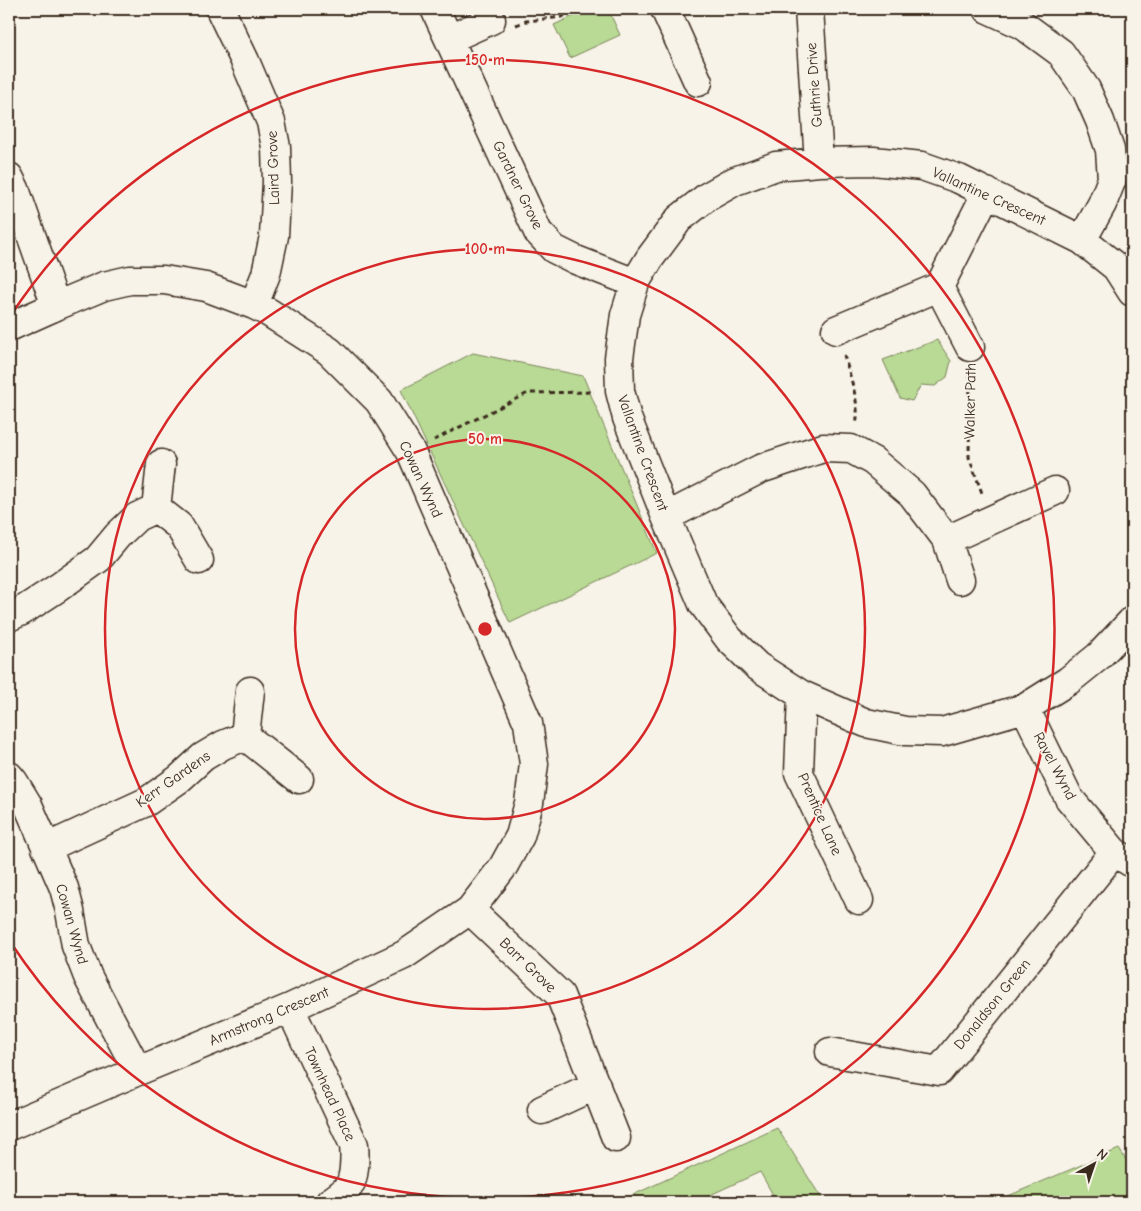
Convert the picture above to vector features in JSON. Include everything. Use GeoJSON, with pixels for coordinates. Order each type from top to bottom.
{"type":"FeatureCollection","features":[{"type":"Feature","properties":{"kind":"street","name":"Laird Grove"},"geometry":{"type":"LineString","coordinates":[[220,9],[271,122],[276,147],[277,182],[274,236],[266,274],[254,305]]}},
{"type":"Feature","properties":{"kind":"street","name":"Gardner Grove"},"geometry":{"type":"LineString","coordinates":[[435,9],[538,232],[554,249],[576,260],[635,283]]}},
{"type":"Feature","properties":{"kind":"street"},"geometry":{"type":"LineString","coordinates":[[665,9],[698,82]]}},
{"type":"Feature","properties":{"kind":"street","name":"Guthrie Drive"},"geometry":{"type":"LineString","coordinates":[[809,9],[819,162]]}},
{"type":"Feature","properties":{"kind":"street"},"geometry":{"type":"LineString","coordinates":[[999,11],[1023,24],[1061,53],[1086,88],[1100,121],[1110,150],[1112,179],[1102,204],[1082,240]]}},
{"type":"Feature","properties":{"kind":"street"},"geometry":{"type":"LineString","coordinates":[[449,39],[491,20]]}},
{"type":"Feature","properties":{"kind":"street","name":"Vallantine Crescent"},"geometry":{"type":"LineString","coordinates":[[1132,292],[1116,267],[1082,240],[959,179],[922,166],[873,161],[819,162],[776,166],[735,181],[707,197],[680,219],[650,258],[635,283],[625,316],[619,358],[620,391],[627,418],[703,604],[728,639],[757,666],[802,695],[866,723],[904,731],[942,732],[1025,708],[1068,681],[1099,656],[1132,621]]}},
{"type":"Feature","properties":{"kind":"street"},"geometry":{"type":"LineString","coordinates":[[9,176],[56,306]]}},
{"type":"Feature","properties":{"kind":"street"},"geometry":{"type":"LineString","coordinates":[[836,330],[939,287],[986,192]]}},
{"type":"Feature","properties":{"kind":"street","name":"Cowan Wynd"},"geometry":{"type":"LineString","coordinates":[[9,326],[104,286],[130,280],[164,280],[206,286],[268,312],[329,351],[379,401],[411,452],[528,723],[534,764],[529,804],[520,836],[503,867]]}},
{"type":"Feature","properties":{"kind":"street","name":"Walker Path"},"geometry":{"type":"LineString","coordinates":[[939,287],[970,347]]}},
{"type":"Feature","properties":{"kind":"street"},"geometry":{"type":"LineString","coordinates":[[666,517],[760,469],[823,448],[850,449],[873,461],[912,494],[947,540],[960,580]]}},
{"type":"Feature","properties":{"kind":"street"},"geometry":{"type":"LineString","coordinates":[[156,508],[161,464]]}},
{"type":"Feature","properties":{"kind":"street"},"geometry":{"type":"LineString","coordinates":[[947,540],[1055,491]]}},
{"type":"Feature","properties":{"kind":"street"},"geometry":{"type":"LineString","coordinates":[[156,508],[179,526],[199,560]]}},
{"type":"Feature","properties":{"kind":"street"},"geometry":{"type":"LineString","coordinates":[[9,617],[59,588],[98,559],[118,535],[137,517],[156,508]]}},
{"type":"Feature","properties":{"kind":"street"},"geometry":{"type":"LineString","coordinates":[[250,691],[245,736],[299,779]]}},
{"type":"Feature","properties":{"kind":"street","name":"Prentice Lane"},"geometry":{"type":"LineString","coordinates":[[802,695],[799,773],[859,900]]}},
{"type":"Feature","properties":{"kind":"street","name":"Ravel Wynd"},"geometry":{"type":"LineString","coordinates":[[1025,708],[1069,798],[1123,857]]}},
{"type":"Feature","properties":{"kind":"street","name":"Kerr Gardens"},"geometry":{"type":"LineString","coordinates":[[46,848],[146,802],[178,779],[203,757],[223,745],[245,736]]}},
{"type":"Feature","properties":{"kind":"street","name":"Cowan Wynd"},"geometry":{"type":"LineString","coordinates":[[9,776],[28,805],[64,888],[76,946],[88,977],[138,1071]]}},
{"type":"Feature","properties":{"kind":"street","name":"Donaldson Green"},"geometry":{"type":"LineString","coordinates":[[830,1052],[939,1071],[1123,857]]}},
{"type":"Feature","properties":{"kind":"street","name":"Armstrong Crescent"},"geometry":{"type":"LineString","coordinates":[[9,1126],[290,1008],[404,955],[470,910],[503,867]]}},
{"type":"Feature","properties":{"kind":"street","name":"Barr Grove"},"geometry":{"type":"LineString","coordinates":[[470,910],[560,996],[616,1138]]}},
{"type":"Feature","properties":{"kind":"street","name":"Townhead Place"},"geometry":{"type":"LineString","coordinates":[[290,1008],[354,1145],[355,1160],[349,1186],[330,1202]]}},
{"type":"Feature","properties":{"kind":"street"},"geometry":{"type":"LineString","coordinates":[[542,1110],[596,1085]]}},
{"type":"Feature","properties":{"kind":"path"},"geometry":{"type":"LineString","coordinates":[[491,20],[496,17],[502,30],[526,21],[562,17],[579,9]]}},
{"type":"Feature","properties":{"kind":"path"},"geometry":{"type":"LineString","coordinates":[[836,330],[852,383],[858,417],[850,449]]}},
{"type":"Feature","properties":{"kind":"path","name":"Walker Path"},"geometry":{"type":"LineString","coordinates":[[970,347],[969,457],[991,520]]}},
{"type":"Feature","properties":{"kind":"path"},"geometry":{"type":"LineString","coordinates":[[411,452],[528,393],[620,391]]}},
{"type":"Feature","properties":{"kind":"green space"},"geometry":{"type":"Polygon","coordinates":[[[588,9],[608,9],[620,35],[570,58],[554,25],[588,9]]]}},
{"type":"Feature","properties":{"kind":"green space"},"geometry":{"type":"Polygon","coordinates":[[[937,340],[951,361],[947,377],[935,386],[921,385],[912,401],[900,398],[883,360],[937,340]]]}},
{"type":"Feature","properties":{"kind":"green space"},"geometry":{"type":"Polygon","coordinates":[[[473,353],[583,376],[657,553],[510,623],[401,390],[473,353]]]}},
{"type":"Feature","properties":{"kind":"green space"},"geometry":{"type":"Polygon","coordinates":[[[777,1128],[824,1202],[777,1202],[760,1172],[695,1202],[618,1202],[777,1128]]]}},
{"type":"Feature","properties":{"kind":"green space"},"geometry":{"type":"Polygon","coordinates":[[[1119,1149],[1132,1169],[1132,1202],[994,1202],[1119,1149]]]}}]}
